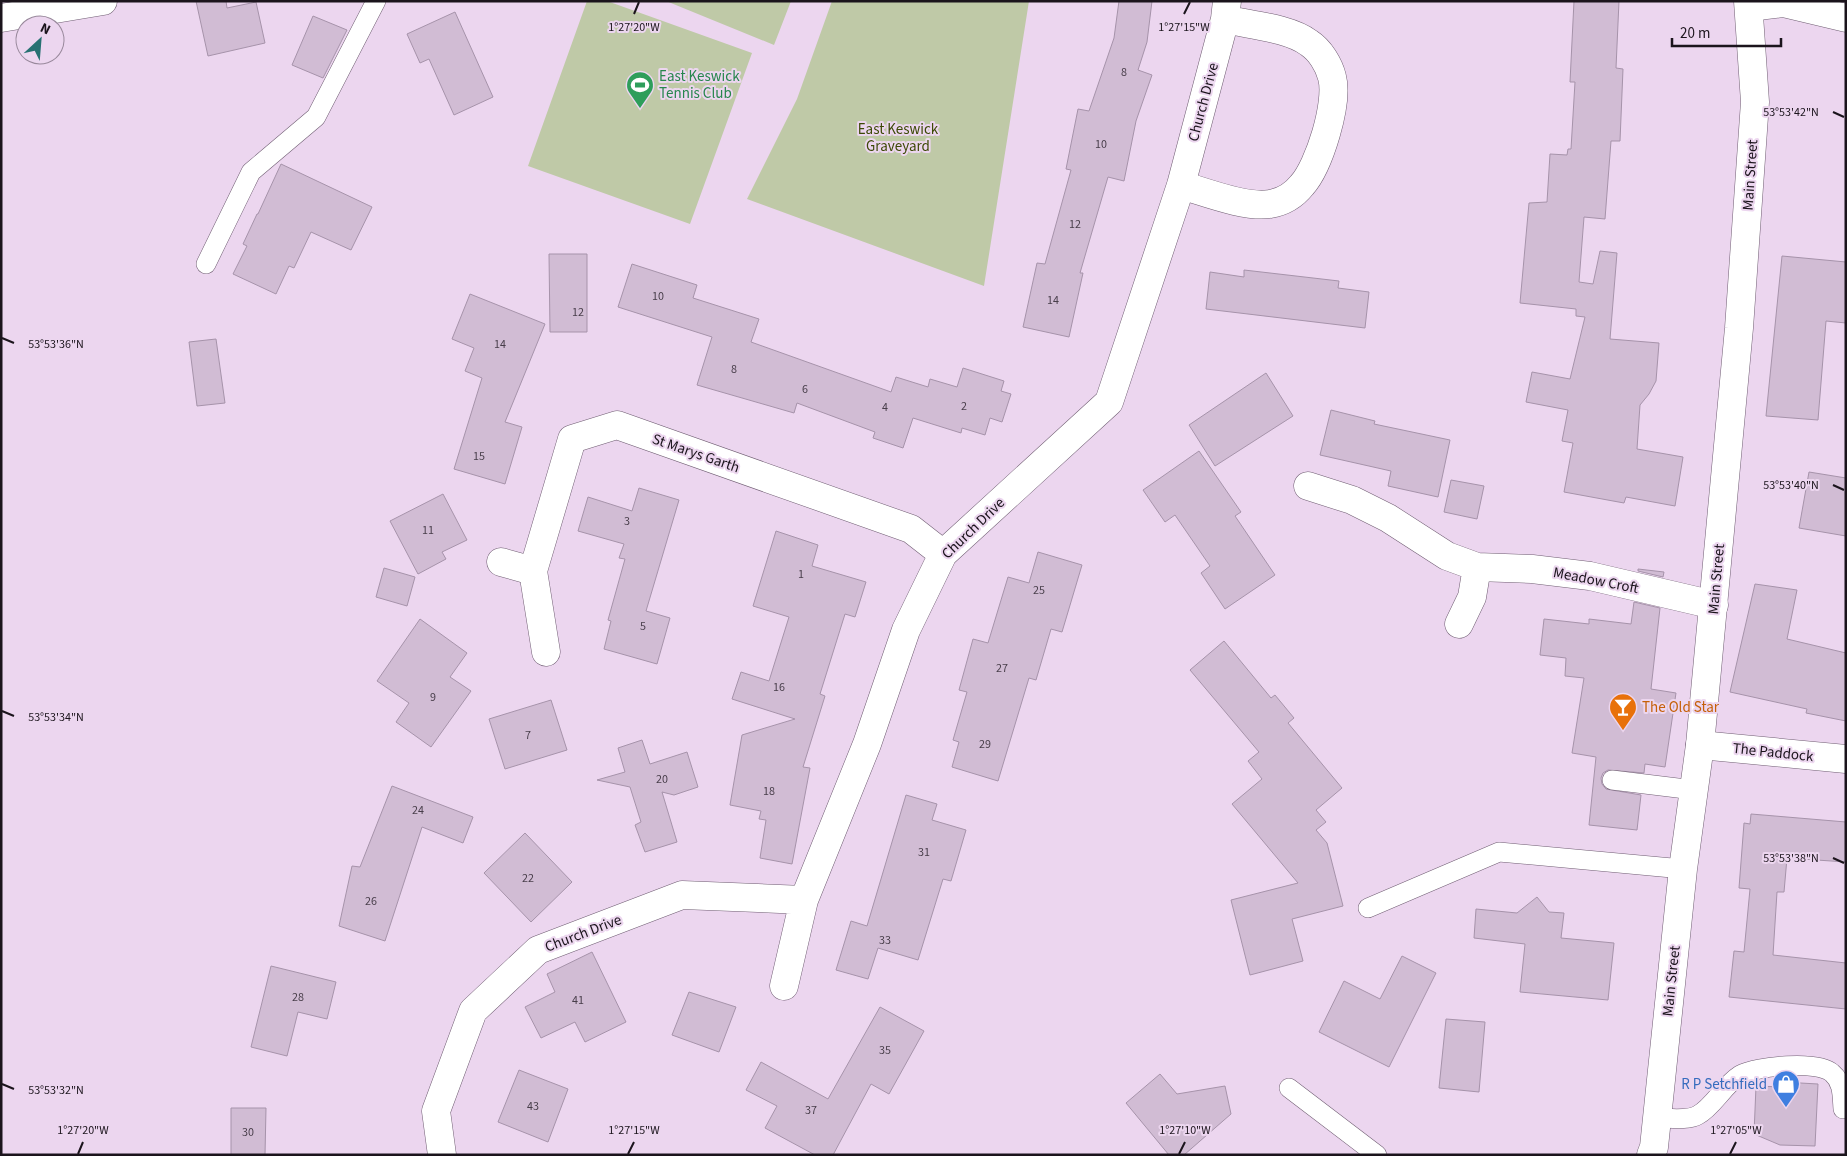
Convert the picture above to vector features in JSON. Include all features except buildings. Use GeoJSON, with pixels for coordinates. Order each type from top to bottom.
{"type":"FeatureCollection","features":[{"type":"Feature","properties":{"kind":"street"},"geometry":{"type":"LineString","coordinates":[[1,18],[103,1]]}},
{"type":"Feature","properties":{"kind":"street"},"geometry":{"type":"LineString","coordinates":[[1748,4],[1783,3],[1846,18]]}},
{"type":"Feature","properties":{"kind":"street","name":"Main Street"},"geometry":{"type":"LineString","coordinates":[[1655,1152],[1683,869],[1700,745],[1739,328],[1755,102],[1748,4]]}},
{"type":"Feature","properties":{"kind":"street","name":"Church Drive"},"geometry":{"type":"LineString","coordinates":[[784,986],[804,900],[866,744],[906,630],[943,554],[1109,402],[1181,185],[1226,10],[1292,34],[1310,43],[1324,58],[1332,77],[1334,97],[1330,117],[1312,172],[1301,187],[1287,198],[1270,204],[1252,205],[1181,185]]}},
{"type":"Feature","properties":{"kind":"street","name":"St Marys Garth"},"geometry":{"type":"LineString","coordinates":[[546,652],[533,571],[572,439],[617,425],[911,529],[943,554]]}},
{"type":"Feature","properties":{"kind":"street","name":"Meadow Croft"},"geometry":{"type":"LineString","coordinates":[[1308,486],[1352,500],[1388,518],[1447,556],[1478,567],[1532,569],[1590,576],[1714,605]]}},
{"type":"Feature","properties":{"kind":"street"},"geometry":{"type":"LineString","coordinates":[[501,562],[533,571]]}},
{"type":"Feature","properties":{"kind":"street"},"geometry":{"type":"LineString","coordinates":[[1459,624],[1472,597],[1478,567]]}},
{"type":"Feature","properties":{"kind":"street","name":"The Paddock"},"geometry":{"type":"LineString","coordinates":[[1700,745],[1846,759]]}},
{"type":"Feature","properties":{"kind":"street","name":"Church Drive"},"geometry":{"type":"LineString","coordinates":[[442,1155],[436,1111],[473,1011],[538,950],[682,895],[804,900]]}},
{"type":"Feature","properties":{"kind":"lane"},"geometry":{"type":"LineString","coordinates":[[206,264],[251,172],[316,117],[376,1]]}},
{"type":"Feature","properties":{"kind":"lane"},"geometry":{"type":"LineString","coordinates":[[1612,780],[1694,790]]}},
{"type":"Feature","properties":{"kind":"lane"},"geometry":{"type":"LineString","coordinates":[[1368,908],[1499,852],[1683,869]]}},
{"type":"Feature","properties":{"kind":"lane"},"geometry":{"type":"LineString","coordinates":[[1657,1118],[1697,1116],[1703,1112],[1731,1081],[1740,1075],[1749,1071],[1772,1067],[1808,1066],[1822,1068],[1832,1073],[1838,1081],[1842,1092],[1842,1109]]}},
{"type":"Feature","properties":{"kind":"lane"},"geometry":{"type":"LineString","coordinates":[[1289,1088],[1377,1155]]}},
{"type":"Feature","properties":{"kind":"green space","name":"East Keswick Tennis Club"},"geometry":{"type":"Polygon","coordinates":[[[587,1],[607,1],[752,53],[690,224],[528,166],[587,1]]]}},
{"type":"Feature","properties":{"kind":"green space"},"geometry":{"type":"Polygon","coordinates":[[[666,1],[791,1],[774,45],[666,1]]]}},
{"type":"Feature","properties":{"kind":"green space","name":"East Keswick Graveyard"},"geometry":{"type":"Polygon","coordinates":[[[832,1],[1029,1],[984,286],[747,199],[797,99],[832,1]]]}},
{"type":"Feature","properties":{"kind":"place","name":"East Keswick Tennis Club"},"geometry":{"type":"Point","coordinates":[640,109]}},
{"type":"Feature","properties":{"kind":"place","name":"The Old Star"},"geometry":{"type":"Point","coordinates":[1623,731]}},
{"type":"Feature","properties":{"kind":"place","name":"R P Setchfield"},"geometry":{"type":"Point","coordinates":[1786,1108]}}]}
